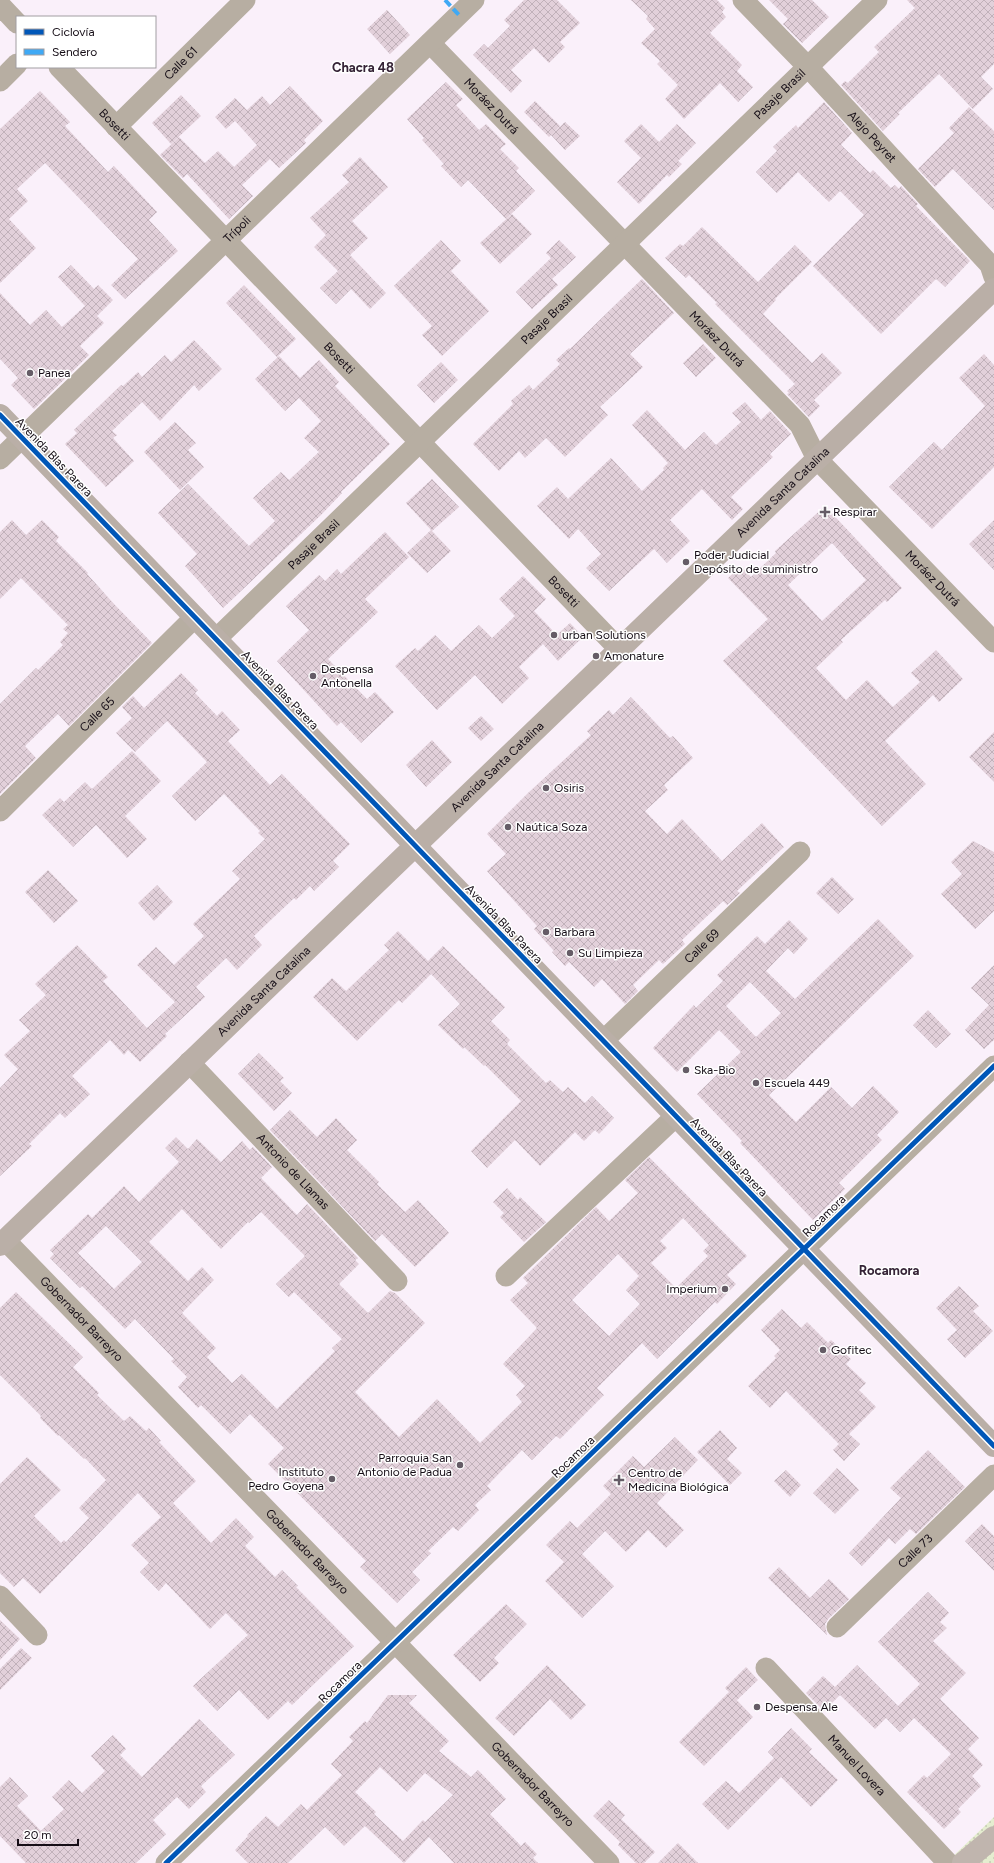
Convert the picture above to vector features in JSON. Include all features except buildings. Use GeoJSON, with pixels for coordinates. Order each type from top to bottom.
{"type":"FeatureCollection","features":[{"type":"Feature","properties":{"kind":"main road","name":"Avenida Santa Catalina"},"geometry":{"type":"LineString","coordinates":[[2,1243],[994,289]]}},
{"type":"Feature","properties":{"kind":"main road","name":"Avenida Blas Parera"},"geometry":{"type":"LineString","coordinates":[[0,415],[994,1446]]}},
{"type":"Feature","properties":{"kind":"main road"},"geometry":{"type":"LineString","coordinates":[[963,1863],[994,1836]]}},
{"type":"Feature","properties":{"kind":"street","name":"Calle 61"},"geometry":{"type":"LineString","coordinates":[[116,127],[245,0]]}},
{"type":"Feature","properties":{"kind":"street","name":"Trípoli"},"geometry":{"type":"LineString","coordinates":[[0,459],[474,0]]}},
{"type":"Feature","properties":{"kind":"street","name":"Alejo Peyret"},"geometry":{"type":"LineString","coordinates":[[743,0],[808,67],[990,265],[994,277]]}},
{"type":"Feature","properties":{"kind":"street","name":"Pasaje Brasil"},"geometry":{"type":"LineString","coordinates":[[216,639],[877,0]]}},
{"type":"Feature","properties":{"kind":"street"},"geometry":{"type":"LineString","coordinates":[[0,5],[16,22]]}},
{"type":"Feature","properties":{"kind":"street","name":"Moráez Dutrá"},"geometry":{"type":"LineString","coordinates":[[430,43],[800,425],[817,459],[994,642]]}},
{"type":"Feature","properties":{"kind":"street"},"geometry":{"type":"LineString","coordinates":[[0,81],[16,65]]}},
{"type":"Feature","properties":{"kind":"street","name":"Bosetti"},"geometry":{"type":"LineString","coordinates":[[60,68],[619,649]]}},
{"type":"Feature","properties":{"kind":"street","name":"Calle 65"},"geometry":{"type":"LineString","coordinates":[[0,811],[195,618]]}},
{"type":"Feature","properties":{"kind":"street","name":"Calle 69"},"geometry":{"type":"LineString","coordinates":[[603,1041],[800,852]]}},
{"type":"Feature","properties":{"kind":"street","name":"Antonio de Llamas"},"geometry":{"type":"LineString","coordinates":[[189,1062],[397,1281]]}},
{"type":"Feature","properties":{"kind":"street","name":"Rocamora"},"geometry":{"type":"LineString","coordinates":[[166,1863],[994,1066]]}},
{"type":"Feature","properties":{"kind":"street"},"geometry":{"type":"LineString","coordinates":[[506,1276],[676,1116]]}},
{"type":"Feature","properties":{"kind":"street","name":"Gobernador Barreyro"},"geometry":{"type":"LineString","coordinates":[[2,1243],[609,1863]]}},
{"type":"Feature","properties":{"kind":"street","name":"Calle 73"},"geometry":{"type":"LineString","coordinates":[[837,1627],[994,1475]]}},
{"type":"Feature","properties":{"kind":"street"},"geometry":{"type":"LineString","coordinates":[[0,1596],[37,1635]]}},
{"type":"Feature","properties":{"kind":"street","name":"Manuel Lovera"},"geometry":{"type":"LineString","coordinates":[[766,1668],[948,1863]]}},
{"type":"Feature","properties":{"kind":"green space"},"geometry":{"type":"Polygon","coordinates":[[[994,1817],[994,1863],[946,1863],[947,1862],[994,1817]]]}},
{"type":"Feature","properties":{"kind":"marked path"},"geometry":{"type":"LineString","coordinates":[[445,0],[459,15]]}},
{"type":"Feature","properties":{"kind":"cycle path"},"geometry":{"type":"LineString","coordinates":[[0,415],[994,1446]]}},
{"type":"Feature","properties":{"kind":"cycle path"},"geometry":{"type":"LineString","coordinates":[[166,1863],[994,1066]]}},
{"type":"Feature","properties":{"kind":"place","name":"Panea"},"geometry":{"type":"Point","coordinates":[30,373]}},
{"type":"Feature","properties":{"kind":"place","name":"Respirar"},"geometry":{"type":"Point","coordinates":[825,512]}},
{"type":"Feature","properties":{"kind":"place","name":"Poder Judicial Depósito de suministro"},"geometry":{"type":"Point","coordinates":[686,562]}},
{"type":"Feature","properties":{"kind":"place","name":"urban Solutions"},"geometry":{"type":"Point","coordinates":[554,635]}},
{"type":"Feature","properties":{"kind":"place","name":"Amonature"},"geometry":{"type":"Point","coordinates":[596,656]}},
{"type":"Feature","properties":{"kind":"place","name":"Despensa Antonella"},"geometry":{"type":"Point","coordinates":[313,676]}},
{"type":"Feature","properties":{"kind":"place","name":"Osiris"},"geometry":{"type":"Point","coordinates":[546,788]}},
{"type":"Feature","properties":{"kind":"place","name":"Naútica Soza"},"geometry":{"type":"Point","coordinates":[508,827]}},
{"type":"Feature","properties":{"kind":"place","name":"Barbara"},"geometry":{"type":"Point","coordinates":[546,932]}},
{"type":"Feature","properties":{"kind":"place","name":"Su Limpieza"},"geometry":{"type":"Point","coordinates":[570,953]}},
{"type":"Feature","properties":{"kind":"place","name":"Ska-Bio"},"geometry":{"type":"Point","coordinates":[686,1070]}},
{"type":"Feature","properties":{"kind":"place","name":"Escuela 449"},"geometry":{"type":"Point","coordinates":[756,1083]}},
{"type":"Feature","properties":{"kind":"place","name":"Imperium"},"geometry":{"type":"Point","coordinates":[725,1289]}},
{"type":"Feature","properties":{"kind":"place","name":"Gofitec"},"geometry":{"type":"Point","coordinates":[823,1350]}},
{"type":"Feature","properties":{"kind":"place","name":"Parroquia San Antonio de Padua"},"geometry":{"type":"Point","coordinates":[460,1465]}},
{"type":"Feature","properties":{"kind":"place","name":"Instituto Pedro Goyena"},"geometry":{"type":"Point","coordinates":[332,1479]}},
{"type":"Feature","properties":{"kind":"place","name":"Centro de Medicina Biológica"},"geometry":{"type":"Point","coordinates":[619,1480]}},
{"type":"Feature","properties":{"kind":"place","name":"Despensa Ale"},"geometry":{"type":"Point","coordinates":[757,1707]}},
{"type":"Feature","properties":{"kind":"district","name":"Chacra 48"},"geometry":{"type":"Point","coordinates":[363,67]}},
{"type":"Feature","properties":{"kind":"district","name":"Rocamora"},"geometry":{"type":"Point","coordinates":[889,1270]}}]}
